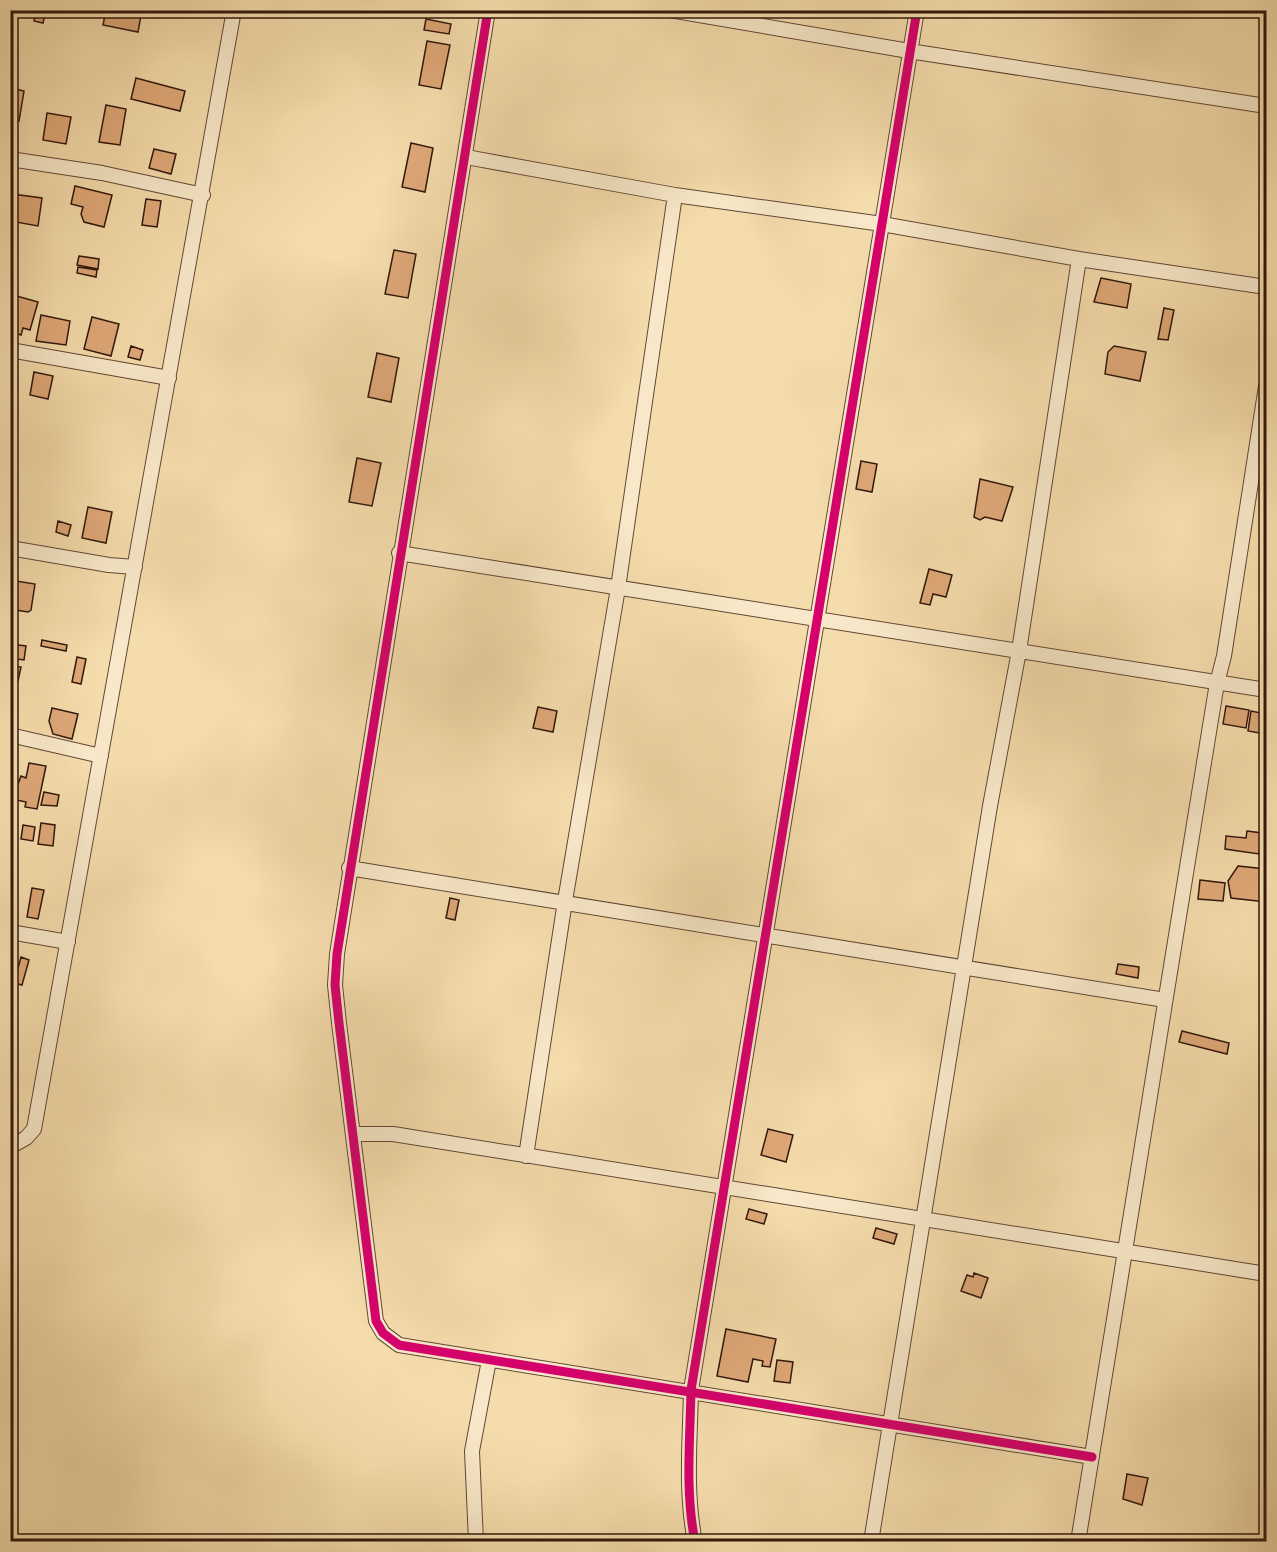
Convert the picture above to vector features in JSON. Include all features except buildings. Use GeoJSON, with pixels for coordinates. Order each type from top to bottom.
{"type":"FeatureCollection","features":[{"type":"Feature","properties":{"kind":"street"},"geometry":{"type":"LineString","coordinates":[[11,1147],[34,1129],[203,195],[234,10]]}},
{"type":"Feature","properties":{"kind":"street"},"geometry":{"type":"LineString","coordinates":[[488,10],[349,868],[335,985],[376,1321],[383,1333],[399,1345],[691,1390],[1092,1457]]}},
{"type":"Feature","properties":{"kind":"street"},"geometry":{"type":"LineString","coordinates":[[670,10],[909,51],[1266,106]]}},
{"type":"Feature","properties":{"kind":"street"},"geometry":{"type":"LineString","coordinates":[[695,1542],[689,1510],[687,1471],[691,1390],[917,10]]}},
{"type":"Feature","properties":{"kind":"street"},"geometry":{"type":"LineString","coordinates":[[466,157],[675,195],[882,224],[1079,259],[1266,287]]}},
{"type":"Feature","properties":{"kind":"street"},"geometry":{"type":"LineString","coordinates":[[10,159],[102,173],[203,195]]}},
{"type":"Feature","properties":{"kind":"street"},"geometry":{"type":"LineString","coordinates":[[526,1156],[565,901],[618,588],[675,195]]}},
{"type":"Feature","properties":{"kind":"street"},"geometry":{"type":"LineString","coordinates":[[871,1542],[964,966],[1019,651],[1079,259]]}},
{"type":"Feature","properties":{"kind":"street"},"geometry":{"type":"LineString","coordinates":[[10,350],[169,378]]}},
{"type":"Feature","properties":{"kind":"street"},"geometry":{"type":"LineString","coordinates":[[1078,1542],[1216,683],[1224,657],[1266,386]]}},
{"type":"Feature","properties":{"kind":"street"},"geometry":{"type":"LineString","coordinates":[[10,548],[109,566],[135,567]]}},
{"type":"Feature","properties":{"kind":"street"},"geometry":{"type":"LineString","coordinates":[[399,553],[1266,690]]}},
{"type":"Feature","properties":{"kind":"street"},"geometry":{"type":"LineString","coordinates":[[10,735],[101,756]]}},
{"type":"Feature","properties":{"kind":"street"},"geometry":{"type":"LineString","coordinates":[[349,868],[565,901],[1165,1000]]}},
{"type":"Feature","properties":{"kind":"street"},"geometry":{"type":"LineString","coordinates":[[10,932],[68,942]]}},
{"type":"Feature","properties":{"kind":"street"},"geometry":{"type":"LineString","coordinates":[[354,1134],[393,1134],[924,1221],[1124,1250],[1266,1274]]}},
{"type":"Feature","properties":{"kind":"street"},"geometry":{"type":"LineString","coordinates":[[476,1542],[472,1451],[489,1360]]}},
{"type":"Feature","properties":{"kind":"cycle path"},"geometry":{"type":"LineString","coordinates":[[488,10],[337,954],[335,985],[339,1023],[376,1321],[383,1333],[399,1345],[1092,1457]]}},
{"type":"Feature","properties":{"kind":"cycle path"},"geometry":{"type":"LineString","coordinates":[[695,1542],[689,1485],[691,1390],[917,10]]}}]}
